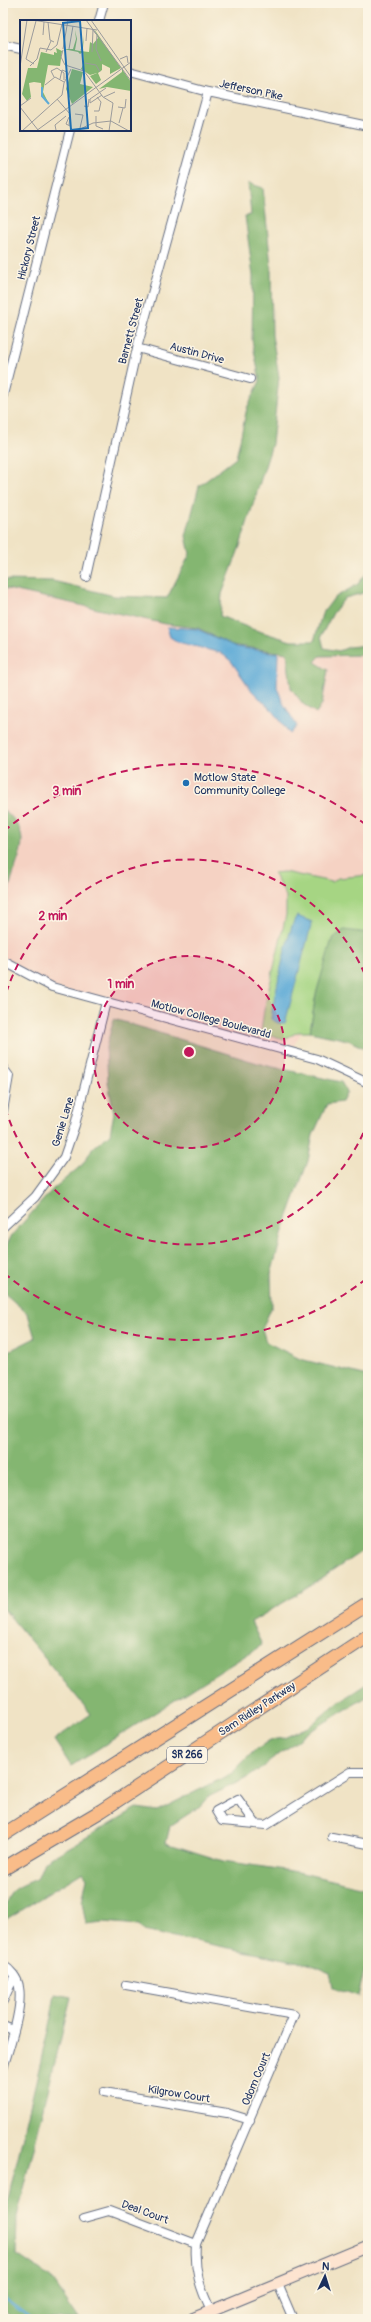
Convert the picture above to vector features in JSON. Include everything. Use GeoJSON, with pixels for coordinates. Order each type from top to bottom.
{"type":"FeatureCollection","features":[{"type":"Feature","properties":{"kind":"main road","name":"SR 266"},"geometry":{"type":"LineString","coordinates":[[3,1835],[368,1603]]}},
{"type":"Feature","properties":{"kind":"main road","name":"Sam Ridley Parkway"},"geometry":{"type":"LineString","coordinates":[[3,1869],[101,1811],[368,1636]]}},
{"type":"Feature","properties":{"kind":"street"},"geometry":{"type":"LineString","coordinates":[[99,20],[104,3]]}},
{"type":"Feature","properties":{"kind":"street"},"geometry":{"type":"LineString","coordinates":[[3,45],[20,49]]}},
{"type":"Feature","properties":{"kind":"street","name":"Jefferson Pike"},"geometry":{"type":"LineString","coordinates":[[131,71],[208,92],[368,126]]}},
{"type":"Feature","properties":{"kind":"street","name":"Barnett Street"},"geometry":{"type":"LineString","coordinates":[[86,577],[137,348],[208,92]]}},
{"type":"Feature","properties":{"kind":"street","name":"Hickory Street"},"geometry":{"type":"LineString","coordinates":[[3,394],[70,131]]}},
{"type":"Feature","properties":{"kind":"street","name":"Austin Drive"},"geometry":{"type":"LineString","coordinates":[[137,348],[250,379]]}},
{"type":"Feature","properties":{"kind":"street","name":"Motlow College Boulevardd"},"geometry":{"type":"LineString","coordinates":[[3,961],[52,988],[317,1059],[368,1083]]}},
{"type":"Feature","properties":{"kind":"street","name":"Genie Lane"},"geometry":{"type":"LineString","coordinates":[[3,1227],[35,1197],[64,1157],[75,1126],[106,1002]]}},
{"type":"Feature","properties":{"kind":"street"},"geometry":{"type":"LineString","coordinates":[[3,1068],[9,1076],[3,1111]]}},
{"type":"Feature","properties":{"kind":"street"},"geometry":{"type":"LineString","coordinates":[[256,1824],[238,1800],[216,1811],[222,1821],[266,1825],[350,1772],[368,1772]]}},
{"type":"Feature","properties":{"kind":"street"},"geometry":{"type":"LineString","coordinates":[[332,1837],[368,1844]]}},
{"type":"Feature","properties":{"kind":"street"},"geometry":{"type":"LineString","coordinates":[[3,1965],[10,1970],[20,1986],[13,2030],[5,2055],[3,2070]]}},
{"type":"Feature","properties":{"kind":"street"},"geometry":{"type":"LineString","coordinates":[[3,2001],[14,1977]]}},
{"type":"Feature","properties":{"kind":"street","name":"Odom Court"},"geometry":{"type":"LineString","coordinates":[[126,1985],[294,2015],[196,2244],[196,2271],[200,2288],[211,2311]]}},
{"type":"Feature","properties":{"kind":"street"},"geometry":{"type":"LineString","coordinates":[[3,2026],[13,2030]]}},
{"type":"Feature","properties":{"kind":"street","name":"Kilgrow Court"},"geometry":{"type":"LineString","coordinates":[[104,2092],[228,2113],[250,2120]]}},
{"type":"Feature","properties":{"kind":"street","name":"Deal Court"},"geometry":{"type":"LineString","coordinates":[[84,2218],[109,2211],[196,2244]]}},
{"type":"Feature","properties":{"kind":"street"},"geometry":{"type":"LineString","coordinates":[[192,2319],[368,2246]]}},
{"type":"Feature","properties":{"kind":"street"},"geometry":{"type":"LineString","coordinates":[[278,2284],[292,2319]]}},
{"type":"Feature","properties":{"kind":"shaded area","name":"Motlow State Community College"},"geometry":{"type":"Polygon","coordinates":[[[3,588],[166,624],[198,628],[231,645],[267,651],[342,657],[368,655],[368,908],[339,915],[305,1026],[290,1052],[52,987],[3,967],[3,588]]]}},
{"type":"Feature","properties":{"kind":"green space"},"geometry":{"type":"Polygon","coordinates":[[[248,183],[263,188],[271,266],[272,335],[279,377],[272,444],[240,546],[222,594],[220,616],[252,629],[291,641],[314,641],[322,614],[334,598],[358,584],[368,571],[368,587],[363,593],[345,598],[333,613],[321,636],[324,648],[339,651],[349,647],[368,645],[368,655],[320,656],[315,662],[328,670],[322,704],[316,713],[303,704],[291,688],[287,653],[231,645],[198,628],[166,624],[3,588],[3,580],[53,581],[114,596],[167,598],[190,554],[186,536],[199,486],[236,458],[247,408],[260,381],[252,340],[253,276],[245,216],[251,215],[248,183]]]}},
{"type":"Feature","properties":{"kind":"green space"},"geometry":{"type":"Polygon","coordinates":[[[4,810],[19,828],[22,837],[22,845],[10,885],[3,921],[4,810]]]}},
{"type":"Feature","properties":{"kind":"green space"},"geometry":{"type":"Polygon","coordinates":[[[284,872],[332,882],[338,878],[368,875],[368,933],[316,994],[310,1032],[298,1032],[284,1039],[261,1032],[264,1010],[286,915],[286,896],[273,873],[284,872]]]}},
{"type":"Feature","properties":{"kind":"green space"},"geometry":{"type":"Polygon","coordinates":[[[344,930],[368,933],[368,1050],[348,1040],[310,1032],[316,994],[332,939],[344,930]]]}},
{"type":"Feature","properties":{"kind":"green space"},"geometry":{"type":"Polygon","coordinates":[[[114,1019],[264,1065],[341,1082],[347,1092],[342,1102],[327,1104],[313,1135],[308,1161],[286,1221],[271,1274],[272,1306],[262,1329],[266,1342],[300,1359],[368,1376],[368,1547],[306,1589],[251,1622],[262,1645],[71,1766],[54,1740],[91,1714],[3,1608],[3,1354],[35,1338],[28,1314],[3,1292],[3,1252],[12,1235],[53,1189],[82,1165],[93,1148],[110,1134],[114,1113],[108,1082],[106,1047],[114,1019]]]}},
{"type":"Feature","properties":{"kind":"green space"},"geometry":{"type":"Polygon","coordinates":[[[368,1683],[368,1696],[309,1732],[249,1777],[208,1797],[199,1807],[170,1826],[166,1843],[223,1861],[298,1872],[368,1889],[368,1957],[358,1996],[333,1987],[330,1973],[309,1964],[144,1931],[139,1925],[103,1922],[86,1924],[82,1902],[87,1878],[83,1872],[3,1921],[8,1897],[15,1889],[37,1879],[44,1862],[137,1808],[157,1811],[231,1774],[255,1750],[270,1740],[284,1738],[310,1726],[337,1703],[368,1683]]]}},
{"type":"Feature","properties":{"kind":"green space"},"geometry":{"type":"Polygon","coordinates":[[[55,1994],[71,1997],[17,2217],[16,2254],[51,2278],[79,2319],[14,2319],[3,2310],[3,2220],[51,2018],[55,1994]]]}},
{"type":"Feature","properties":{"kind":"water"},"geometry":{"type":"Polygon","coordinates":[[[167,627],[197,629],[236,647],[278,653],[277,687],[283,703],[297,726],[290,734],[274,712],[252,691],[231,661],[221,653],[178,642],[170,637],[167,627]]]}},
{"type":"Feature","properties":{"kind":"water"},"geometry":{"type":"Polygon","coordinates":[[[297,916],[312,922],[285,1023],[278,1023],[271,1019],[272,1011],[286,948],[297,916]]]}},
{"type":"Feature","properties":{"kind":"waterway"},"geometry":{"type":"LineString","coordinates":[[3,2298],[32,2319]]}},
{"type":"Feature","properties":{"kind":"place","name":"Motlow State Community College"},"geometry":{"type":"Point","coordinates":[186,783]}}]}
